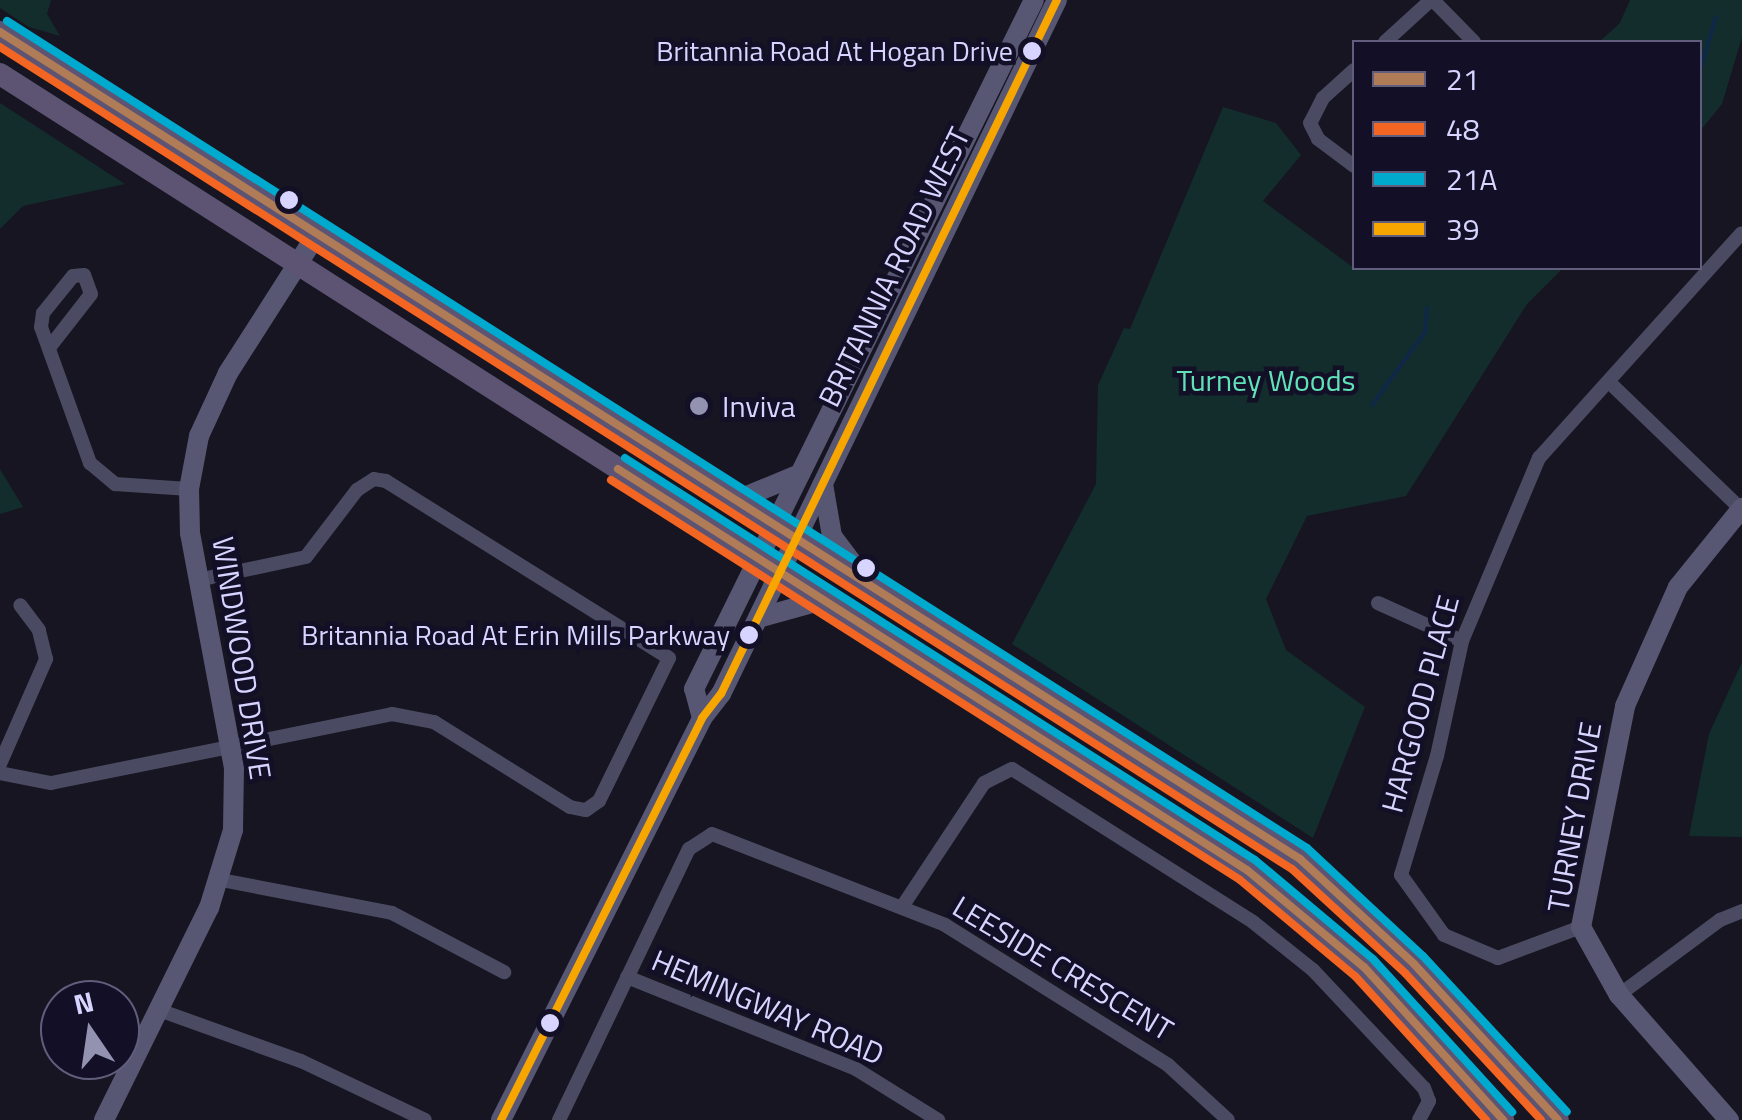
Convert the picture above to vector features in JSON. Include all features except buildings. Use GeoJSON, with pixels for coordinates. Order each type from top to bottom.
{"type":"FeatureCollection","features":[{"type":"Feature","properties":{"kind":"main road","name":"BRITANNIA ROAD WEST"},"geometry":{"type":"LineString","coordinates":[[702,718],[694,688],[1039,4]]}},
{"type":"Feature","properties":{"kind":"main road","name":"BRITANNIA ROAD WEST"},"geometry":{"type":"LineString","coordinates":[[501,1120],[823,484],[1039,4]]}},
{"type":"Feature","properties":{"kind":"main road"},"geometry":{"type":"LineString","coordinates":[[0,32],[1300,859],[1414,964],[1558,1120]]}},
{"type":"Feature","properties":{"kind":"main road"},"geometry":{"type":"LineString","coordinates":[[0,74],[1262,882],[1364,968],[1503,1120]]}},
{"type":"Feature","properties":{"kind":"main road","name":"WINDWOOD DRIVE"},"geometry":{"type":"LineString","coordinates":[[104,1120],[221,880],[235,808],[229,744],[198,580],[189,489],[208,412],[317,234]]}},
{"type":"Feature","properties":{"kind":"main road"},"geometry":{"type":"LineString","coordinates":[[738,500],[800,474]]}},
{"type":"Feature","properties":{"kind":"main road"},"geometry":{"type":"LineString","coordinates":[[823,484],[832,536],[868,583]]}},
{"type":"Feature","properties":{"kind":"main road","name":"TURNEY DRIVE"},"geometry":{"type":"LineString","coordinates":[[1729,1120],[1620,995],[1582,927],[1625,706],[1678,586],[1742,509]]}},
{"type":"Feature","properties":{"kind":"main road"},"geometry":{"type":"LineString","coordinates":[[758,618],[824,600]]}},
{"type":"Feature","properties":{"kind":"street"},"geometry":{"type":"LineString","coordinates":[[1386,40],[1432,0],[1472,40]]}},
{"type":"Feature","properties":{"kind":"street"},"geometry":{"type":"LineString","coordinates":[[1352,72],[1323,98],[1310,123],[1318,139],[1352,164]]}},
{"type":"Feature","properties":{"kind":"street","name":"HARGOOD PLACE"},"geometry":{"type":"LineString","coordinates":[[1582,927],[1498,958],[1444,934],[1401,875],[1437,756],[1462,641],[1538,458],[1742,234]]}},
{"type":"Feature","properties":{"kind":"street"},"geometry":{"type":"LineString","coordinates":[[49,348],[91,294],[84,275],[72,276],[43,312],[49,348],[100,477],[189,489]]}},
{"type":"Feature","properties":{"kind":"street"},"geometry":{"type":"LineString","coordinates":[[1610,383],[1742,509]]}},
{"type":"Feature","properties":{"kind":"street"},"geometry":{"type":"LineString","coordinates":[[0,772],[51,783],[370,716],[414,716],[454,733],[570,807],[586,810],[599,801],[669,658],[386,480],[374,479],[357,490],[306,557],[198,580]]}},
{"type":"Feature","properties":{"kind":"street"},"geometry":{"type":"LineString","coordinates":[[1378,604],[1462,641]]}},
{"type":"Feature","properties":{"kind":"street"},"geometry":{"type":"LineString","coordinates":[[0,764],[46,659],[39,630],[20,605]]}},
{"type":"Feature","properties":{"kind":"street"},"geometry":{"type":"LineString","coordinates":[[902,907],[984,784],[1012,769],[1253,922],[1314,970],[1424,1088],[1429,1101],[1419,1120]]}},
{"type":"Feature","properties":{"kind":"street","name":"LEESIDE CRESCENT"},"geometry":{"type":"LineString","coordinates":[[559,1120],[689,849],[712,834],[946,925],[1168,1065],[1228,1120]]}},
{"type":"Feature","properties":{"kind":"street"},"geometry":{"type":"LineString","coordinates":[[221,880],[402,916],[504,972]]}},
{"type":"Feature","properties":{"kind":"street"},"geometry":{"type":"LineString","coordinates":[[1620,995],[1720,920],[1742,911]]}},
{"type":"Feature","properties":{"kind":"street","name":"HEMINGWAY ROAD"},"geometry":{"type":"LineString","coordinates":[[627,977],[856,1069],[938,1120]]}},
{"type":"Feature","properties":{"kind":"street"},"geometry":{"type":"LineString","coordinates":[[159,1010],[301,1061],[425,1120]]}},
{"type":"Feature","properties":{"kind":"green space"},"geometry":{"type":"Polygon","coordinates":[[[0,0],[51,0],[47,14],[60,36],[29,27],[0,8],[0,0]]]}},
{"type":"Feature","properties":{"kind":"green space"},"geometry":{"type":"Polygon","coordinates":[[[1630,0],[1742,0],[1742,37],[1722,104],[1702,129],[1702,40],[1601,40],[1620,23],[1630,0]]]}},
{"type":"Feature","properties":{"kind":"green space"},"geometry":{"type":"Polygon","coordinates":[[[0,103],[125,184],[23,206],[0,229],[0,103]]]}},
{"type":"Feature","properties":{"kind":"green space","name":"Turney Woods"},"geometry":{"type":"Polygon","coordinates":[[[1223,107],[1276,123],[1301,155],[1263,201],[1352,270],[1561,270],[1527,304],[1406,496],[1307,516],[1266,599],[1286,650],[1365,707],[1313,838],[1012,644],[1096,484],[1098,385],[1124,328],[1130,329],[1223,107]]]}},
{"type":"Feature","properties":{"kind":"green space"},"geometry":{"type":"Polygon","coordinates":[[[0,469],[23,507],[0,514],[0,469]]]}},
{"type":"Feature","properties":{"kind":"green space"},"geometry":{"type":"Polygon","coordinates":[[[1742,662],[1742,837],[1689,836],[1709,734],[1742,662]]]}},
{"type":"Feature","properties":{"kind":"waterway"},"geometry":{"type":"LineString","coordinates":[[1702,64],[1716,17]]}},
{"type":"Feature","properties":{"kind":"waterway"},"geometry":{"type":"LineString","coordinates":[[1372,405],[1425,332],[1427,308]]}},
{"type":"Feature","properties":{"kind":"transit line","name":"39"},"geometry":{"type":"LineString","coordinates":[[501,1120],[702,718],[721,694],[1057,0]]}},
{"type":"Feature","properties":{"kind":"transit line","name":"21A"},"geometry":{"type":"LineString","coordinates":[[7,21],[1307,848],[1423,956],[1567,1112]]}},
{"type":"Feature","properties":{"kind":"transit line","name":"21"},"geometry":{"type":"LineString","coordinates":[[0,32],[1300,859],[1414,964],[1558,1120]]}},
{"type":"Feature","properties":{"kind":"transit line","name":"48"},"geometry":{"type":"LineString","coordinates":[[0,47],[1292,869],[1405,973],[1541,1120]]}},
{"type":"Feature","properties":{"kind":"transit line","name":"21A"},"geometry":{"type":"LineString","coordinates":[[625,458],[1255,860],[1373,959],[1512,1112]]}},
{"type":"Feature","properties":{"kind":"transit line","name":"21"},"geometry":{"type":"LineString","coordinates":[[618,469],[1247,870],[1364,967],[1503,1120]]}},
{"type":"Feature","properties":{"kind":"transit line","name":"48"},"geometry":{"type":"LineString","coordinates":[[611,480],[1240,880],[1355,976],[1486,1120]]}},
{"type":"Feature","properties":{"kind":"place","name":"Britannia Road At Hogan Drive"},"geometry":{"type":"Point","coordinates":[1032,51]}},
{"type":"Feature","properties":{"kind":"place","name":"Inviva"},"geometry":{"type":"Point","coordinates":[699,406]}},
{"type":"Feature","properties":{"kind":"place","name":"Britannia Road At Erin Mills Parkway"},"geometry":{"type":"Point","coordinates":[749,635]}}]}
